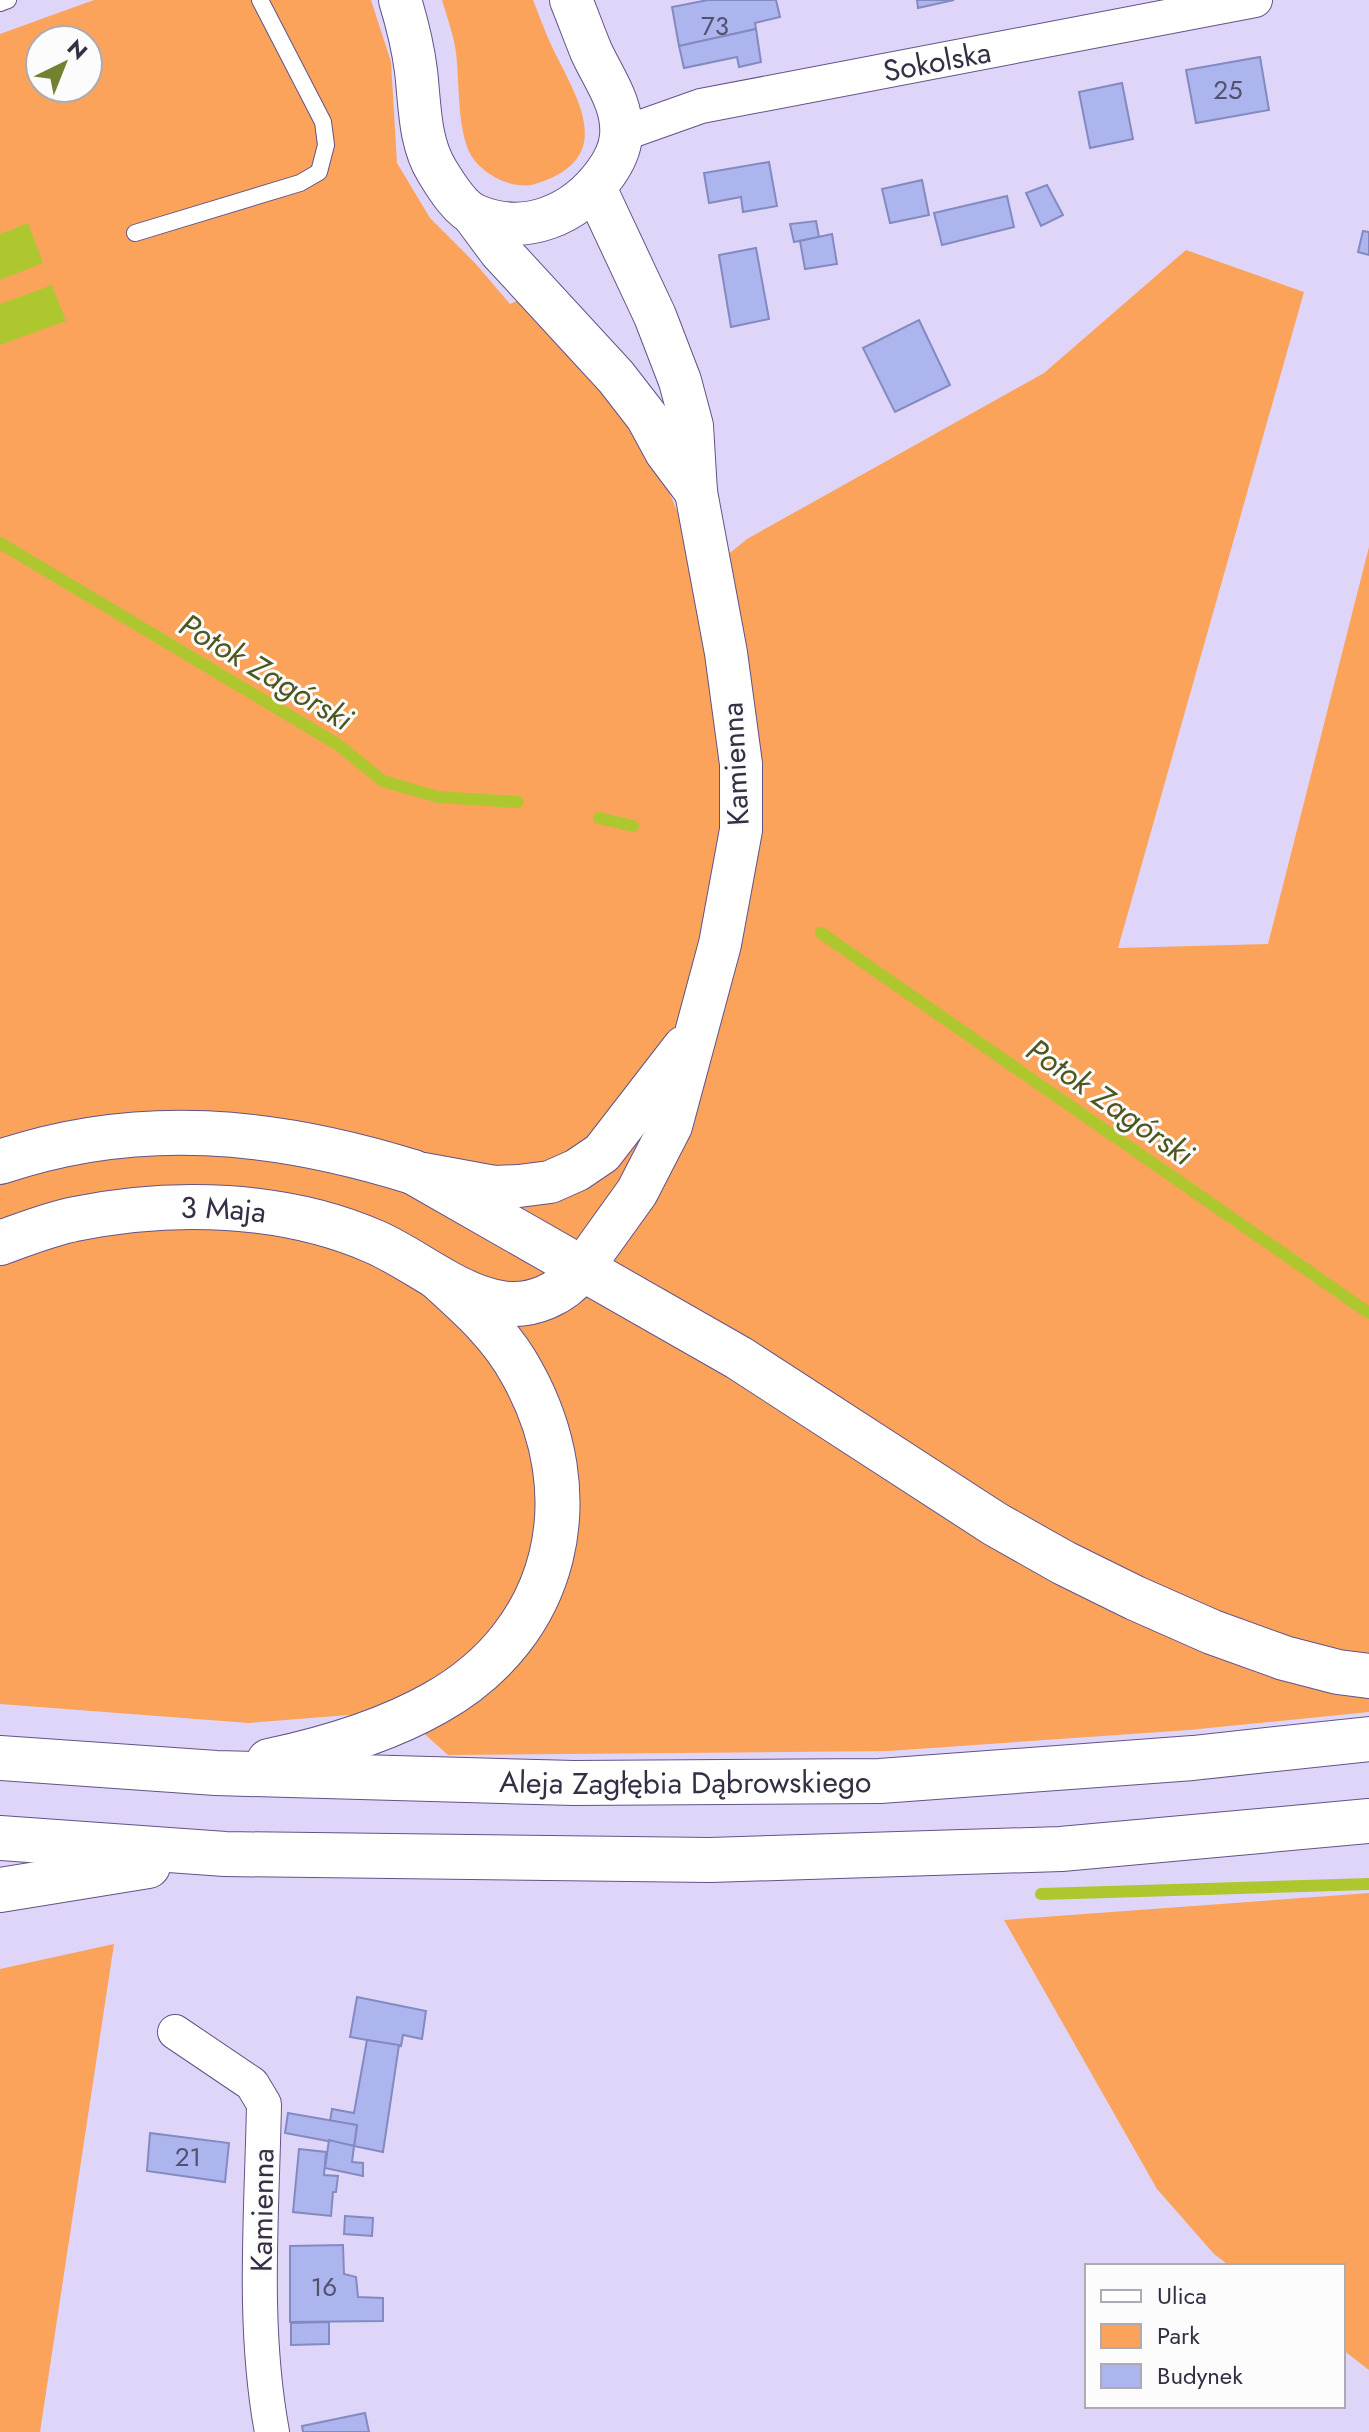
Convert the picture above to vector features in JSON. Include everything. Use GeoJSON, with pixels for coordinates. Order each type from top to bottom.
{"type":"FeatureCollection","features":[{"type":"Feature","properties":{"kind":"main road"},"geometry":{"type":"LineString","coordinates":[[0,1162],[83,1142],[151,1133],[224,1132],[331,1149],[413,1172],[739,1358],[995,1524],[1064,1563],[1212,1632],[1284,1658],[1338,1672],[1369,1676]]}},
{"type":"Feature","properties":{"kind":"main road","name":"3 Maja"},"geometry":{"type":"LineString","coordinates":[[0,1243],[74,1219],[168,1207],[228,1209],[321,1224],[375,1242],[438,1278]]}},
{"type":"Feature","properties":{"kind":"main road"},"geometry":{"type":"LineString","coordinates":[[438,1278],[498,1303],[528,1304],[566,1287],[581,1270]]}},
{"type":"Feature","properties":{"kind":"main road"},"geometry":{"type":"LineString","coordinates":[[216,1773],[284,1758],[379,1730],[436,1703],[475,1674],[511,1638],[530,1612],[543,1586],[557,1534],[558,1506],[556,1475],[537,1405],[522,1372],[486,1321],[438,1278]]}},
{"type":"Feature","properties":{"kind":"main road","name":"Aleja Zagłębia Dąbrowskiego"},"geometry":{"type":"LineString","coordinates":[[0,1758],[216,1773],[574,1783],[880,1781],[1193,1758],[1369,1739]]}},
{"type":"Feature","properties":{"kind":"main road"},"geometry":{"type":"LineString","coordinates":[[0,1838],[225,1854],[740,1859],[1061,1849],[1369,1821]]}},
{"type":"Feature","properties":{"kind":"main road"},"geometry":{"type":"LineString","coordinates":[[0,1890],[225,1854]]}},
{"type":"Feature","properties":{"kind":"street"},"geometry":{"type":"LineString","coordinates":[[400,0],[416,68],[426,149],[452,192],[474,216],[506,223],[550,219],[578,204],[595,188],[616,157],[622,134],[608,80],[593,54],[571,0]]}},
{"type":"Feature","properties":{"kind":"street","name":"Sokolska"},"geometry":{"type":"LineString","coordinates":[[622,134],[701,106],[1255,0]]}},
{"type":"Feature","properties":{"kind":"street","name":"Kamienna"},"geometry":{"type":"LineString","coordinates":[[581,1270],[637,1192],[671,1126],[720,944],[741,830],[741,764],[726,653],[696,492],[692,426],[680,381],[655,316],[595,188]]}},
{"type":"Feature","properties":{"kind":"street","name":"Kamienna"},"geometry":{"type":"LineString","coordinates":[[474,216],[500,251],[616,377],[647,417],[666,452],[696,492]]}},
{"type":"Feature","properties":{"kind":"street","name":"Kamienna"},"geometry":{"type":"LineString","coordinates":[[413,1172],[494,1187],[550,1182],[577,1170],[602,1153],[695,1034]]}},
{"type":"Feature","properties":{"kind":"street","name":"Kamienna"},"geometry":{"type":"LineString","coordinates":[[175,2032],[252,2084],[264,2104],[262,2362],[272,2432]]}},
{"type":"Feature","properties":{"kind":"lane"},"geometry":{"type":"LineString","coordinates":[[0,3],[8,0]]}},
{"type":"Feature","properties":{"kind":"lane"},"geometry":{"type":"LineString","coordinates":[[135,233],[300,183],[319,172],[326,145],[323,122],[260,0]]}},
{"type":"Feature","properties":{"kind":"green space"},"geometry":{"type":"Polygon","coordinates":[[[94,0],[371,0],[391,62],[397,163],[430,218],[510,304],[519,300],[581,363],[661,473],[704,574],[747,539],[1044,373],[1186,250],[1304,292],[1118,948],[1268,944],[1369,547],[1369,1712],[1189,1730],[888,1751],[448,1755],[399,1711],[249,1723],[0,1704],[0,34],[24,25],[24,104],[104,104],[104,24],[28,24],[94,0]]]}},
{"type":"Feature","properties":{"kind":"green space"},"geometry":{"type":"Polygon","coordinates":[[[442,0],[533,0],[581,109],[585,128],[583,145],[576,160],[560,173],[535,184],[511,184],[494,177],[475,161],[462,124],[455,47],[442,0]]]}},
{"type":"Feature","properties":{"kind":"green space"},"geometry":{"type":"Polygon","coordinates":[[[1369,1893],[1369,2370],[1345,2352],[1345,2264],[1227,2264],[1214,2254],[1157,2189],[1004,1920],[1369,1893]]]}},
{"type":"Feature","properties":{"kind":"green space"},"geometry":{"type":"Polygon","coordinates":[[[114,1944],[40,2432],[0,2432],[0,1969],[114,1944]]]}},
{"type":"Feature","properties":{"kind":"shaded area"},"geometry":{"type":"Polygon","coordinates":[[[28,223],[43,263],[0,280],[0,234],[28,223]]]}},
{"type":"Feature","properties":{"kind":"shaded area"},"geometry":{"type":"Polygon","coordinates":[[[52,285],[66,321],[0,345],[0,304],[52,285]]]}},
{"type":"Feature","properties":{"kind":"building"},"geometry":{"type":"Polygon","coordinates":[[[708,0],[776,0],[780,17],[755,23],[756,29],[679,46],[672,7],[708,0]]]}},
{"type":"Feature","properties":{"kind":"building"},"geometry":{"type":"Polygon","coordinates":[[[917,0],[954,0],[918,8],[917,0]]]}},
{"type":"Feature","properties":{"kind":"building"},"geometry":{"type":"Polygon","coordinates":[[[756,29],[761,62],[739,67],[737,57],[684,68],[679,46],[756,29]]]}},
{"type":"Feature","properties":{"kind":"building"},"geometry":{"type":"Polygon","coordinates":[[[1260,57],[1269,110],[1196,123],[1186,70],[1260,57]]]}},
{"type":"Feature","properties":{"kind":"building"},"geometry":{"type":"Polygon","coordinates":[[[1122,83],[1133,139],[1090,148],[1079,92],[1122,83]]]}},
{"type":"Feature","properties":{"kind":"building"},"geometry":{"type":"Polygon","coordinates":[[[769,162],[777,206],[743,212],[741,197],[709,203],[704,173],[769,162]]]}},
{"type":"Feature","properties":{"kind":"building"},"geometry":{"type":"Polygon","coordinates":[[[922,180],[929,215],[890,223],[882,189],[922,180]]]}},
{"type":"Feature","properties":{"kind":"building"},"geometry":{"type":"Polygon","coordinates":[[[1047,185],[1063,215],[1041,226],[1026,193],[1047,185]]]}},
{"type":"Feature","properties":{"kind":"building"},"geometry":{"type":"Polygon","coordinates":[[[1007,196],[1014,227],[942,245],[934,213],[1007,196]]]}},
{"type":"Feature","properties":{"kind":"building"},"geometry":{"type":"Polygon","coordinates":[[[816,221],[819,237],[794,242],[790,224],[816,221]]]}},
{"type":"Feature","properties":{"kind":"building"},"geometry":{"type":"Polygon","coordinates":[[[1363,231],[1369,232],[1369,255],[1358,252],[1363,231]]]}},
{"type":"Feature","properties":{"kind":"building"},"geometry":{"type":"Polygon","coordinates":[[[832,234],[837,264],[805,269],[800,241],[832,234]]]}},
{"type":"Feature","properties":{"kind":"building"},"geometry":{"type":"Polygon","coordinates":[[[756,248],[769,319],[731,327],[719,255],[756,248]]]}},
{"type":"Feature","properties":{"kind":"building"},"geometry":{"type":"Polygon","coordinates":[[[919,320],[950,385],[895,412],[863,348],[919,320]]]}},
{"type":"Feature","properties":{"kind":"building"},"geometry":{"type":"Polygon","coordinates":[[[357,1997],[426,2011],[422,2039],[403,2035],[401,2046],[350,2037],[357,1997]]]}},
{"type":"Feature","properties":{"kind":"building"},"geometry":{"type":"Polygon","coordinates":[[[367,2040],[399,2045],[383,2152],[354,2146],[357,2125],[330,2121],[332,2109],[354,2113],[367,2040]]]}},
{"type":"Feature","properties":{"kind":"building"},"geometry":{"type":"Polygon","coordinates":[[[288,2113],[357,2125],[354,2146],[285,2133],[288,2113]]]}},
{"type":"Feature","properties":{"kind":"building"},"geometry":{"type":"Polygon","coordinates":[[[150,2133],[229,2143],[225,2182],[147,2171],[150,2133]]]}},
{"type":"Feature","properties":{"kind":"building"},"geometry":{"type":"Polygon","coordinates":[[[329,2140],[354,2146],[352,2162],[363,2163],[363,2176],[325,2168],[329,2140]]]}},
{"type":"Feature","properties":{"kind":"building"},"geometry":{"type":"Polygon","coordinates":[[[299,2149],[326,2152],[324,2175],[338,2176],[331,2216],[293,2212],[299,2149]]]}},
{"type":"Feature","properties":{"kind":"building"},"geometry":{"type":"Polygon","coordinates":[[[345,2216],[373,2218],[372,2236],[344,2234],[345,2216]]]}},
{"type":"Feature","properties":{"kind":"building"},"geometry":{"type":"Polygon","coordinates":[[[343,2245],[344,2274],[356,2277],[358,2297],[383,2298],[383,2321],[290,2322],[290,2246],[343,2245]]]}},
{"type":"Feature","properties":{"kind":"building"},"geometry":{"type":"Polygon","coordinates":[[[329,2322],[329,2344],[291,2345],[291,2323],[329,2322]]]}},
{"type":"Feature","properties":{"kind":"building"},"geometry":{"type":"Polygon","coordinates":[[[365,2413],[369,2432],[303,2432],[302,2426],[365,2413]]]}},
{"type":"Feature","properties":{"kind":"waterway","name":"Potok Zagórski"},"geometry":{"type":"LineString","coordinates":[[0,543],[337,744],[383,781],[438,797],[518,802]]}},
{"type":"Feature","properties":{"kind":"waterway","name":"Potok Zagórski"},"geometry":{"type":"LineString","coordinates":[[599,818],[633,826]]}},
{"type":"Feature","properties":{"kind":"waterway","name":"Potok Zagórski"},"geometry":{"type":"LineString","coordinates":[[821,933],[1369,1313]]}},
{"type":"Feature","properties":{"kind":"waterway"},"geometry":{"type":"LineString","coordinates":[[1041,1894],[1369,1884]]}}]}
